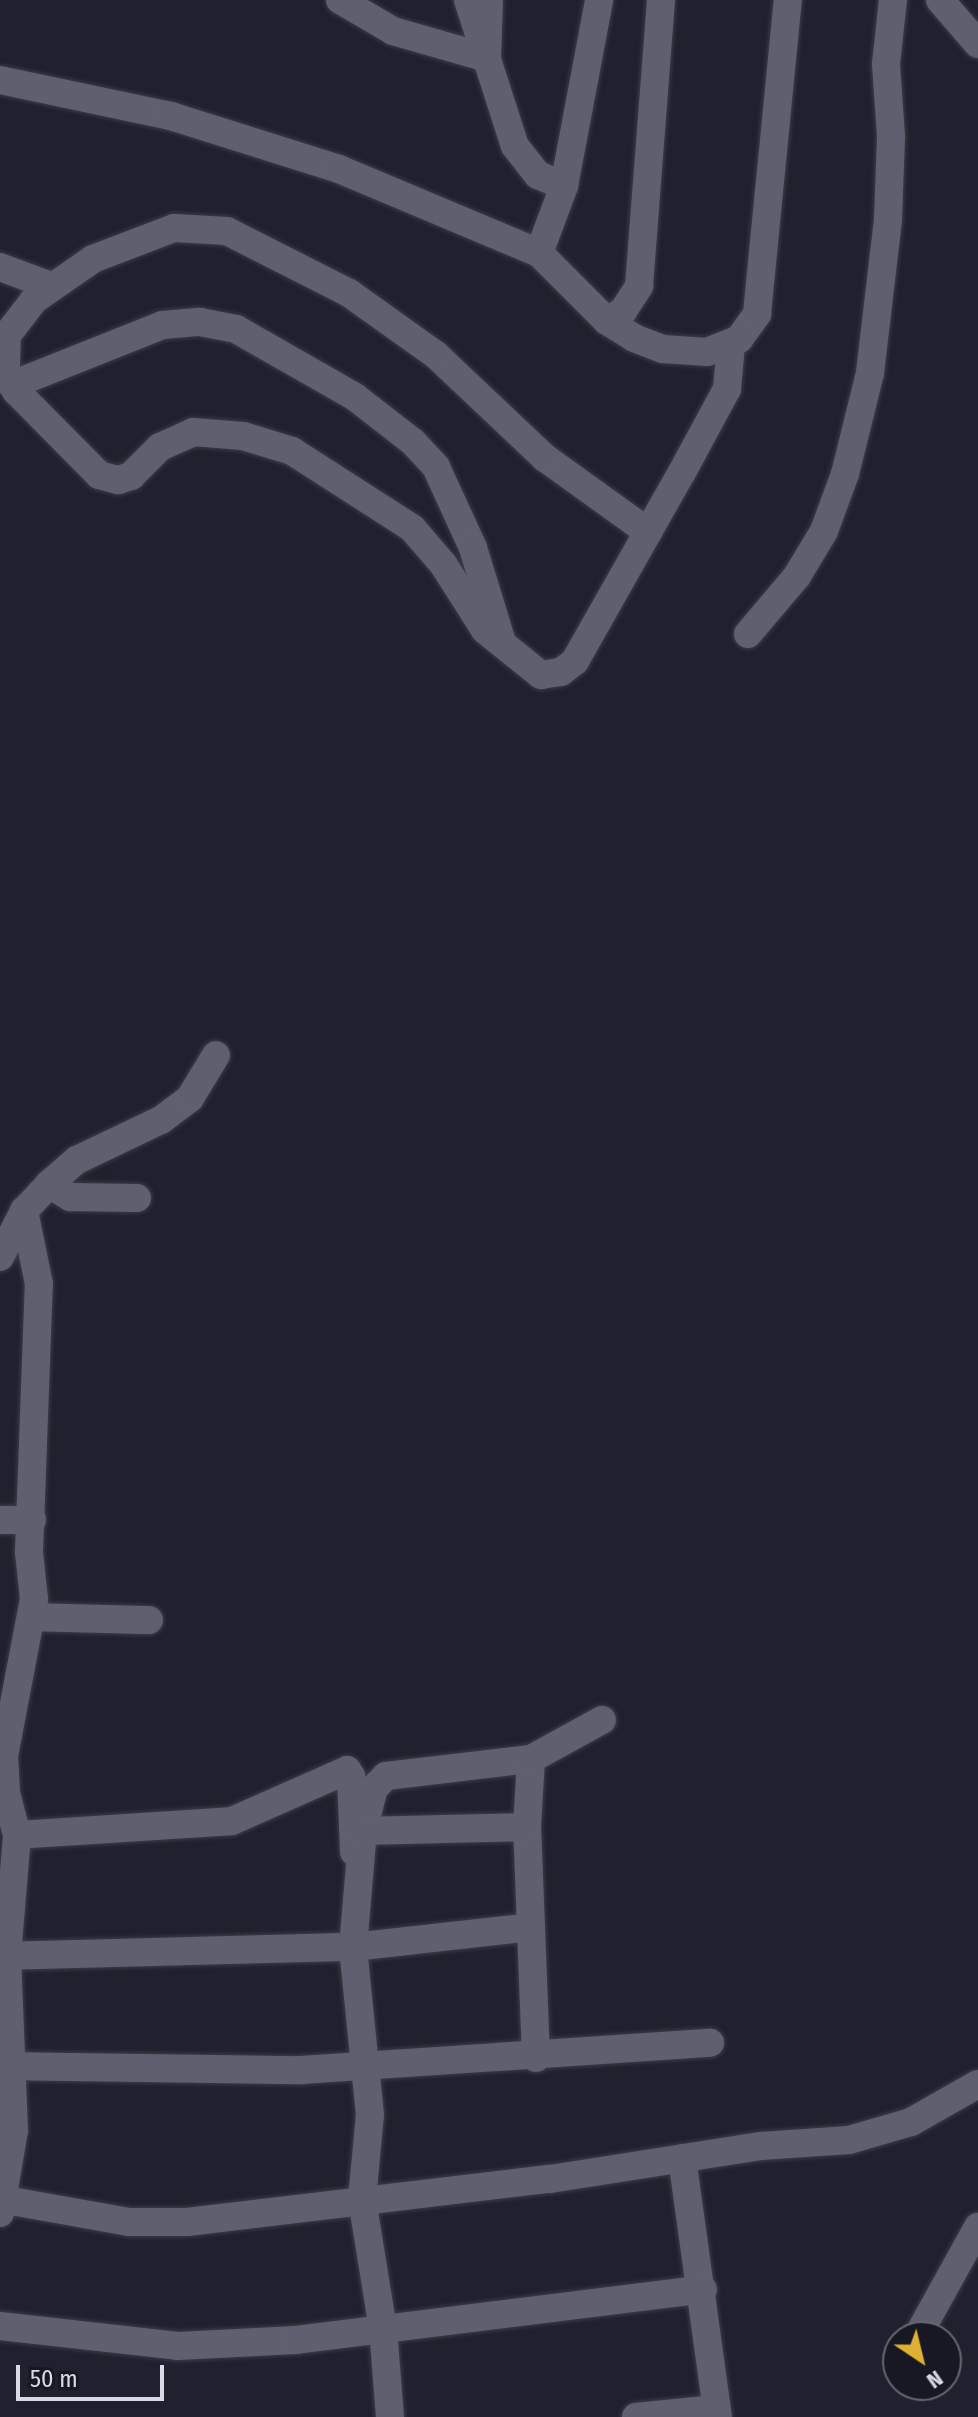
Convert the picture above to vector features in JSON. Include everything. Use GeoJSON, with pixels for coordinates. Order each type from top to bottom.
{"type":"FeatureCollection","features":[{"type":"Feature","properties":{"kind":"street"},"geometry":{"type":"LineString","coordinates":[[340,0],[393,31],[487,58]]}},
{"type":"Feature","properties":{"kind":"street"},"geometry":{"type":"LineString","coordinates":[[468,0],[515,146],[538,175],[564,186]]}},
{"type":"Feature","properties":{"kind":"street"},"geometry":{"type":"LineString","coordinates":[[487,58],[489,0]]}},
{"type":"Feature","properties":{"kind":"street"},"geometry":{"type":"LineString","coordinates":[[539,253],[564,186],[599,0]]}},
{"type":"Feature","properties":{"kind":"street"},"geometry":{"type":"LineString","coordinates":[[607,321],[623,311],[639,286],[661,0]]}},
{"type":"Feature","properties":{"kind":"street"},"geometry":{"type":"LineString","coordinates":[[0,80],[171,116],[339,169],[539,253],[607,321],[663,349],[707,352],[731,345],[757,314],[788,0]]}},
{"type":"Feature","properties":{"kind":"street"},"geometry":{"type":"LineString","coordinates":[[748,634],[797,576],[824,531],[845,474],[870,373],[888,219],[891,136],[886,64],[893,0]]}},
{"type":"Feature","properties":{"kind":"street"},"geometry":{"type":"LineString","coordinates":[[940,0],[978,44]]}},
{"type":"Feature","properties":{"kind":"street"},"geometry":{"type":"LineString","coordinates":[[648,532],[545,458],[436,355],[349,293],[243,237],[210,227],[174,228],[93,259],[51,286],[18,316],[7,335],[4,357],[12,385],[93,470],[112,480],[131,476],[160,447],[193,432],[267,442],[315,463],[412,528],[443,564],[469,610],[503,648],[541,675],[569,667],[648,532],[727,389],[731,345]]}},
{"type":"Feature","properties":{"kind":"street"},"geometry":{"type":"LineString","coordinates":[[0,267],[51,286]]}},
{"type":"Feature","properties":{"kind":"street"},"geometry":{"type":"LineString","coordinates":[[12,385],[181,322],[236,329],[289,356],[355,397],[436,467],[473,548],[503,648]]}},
{"type":"Feature","properties":{"kind":"street"},"geometry":{"type":"LineString","coordinates":[[0,1257],[24,1211],[49,1184],[77,1160],[161,1120],[190,1098],[216,1055]]}},
{"type":"Feature","properties":{"kind":"street"},"geometry":{"type":"LineString","coordinates":[[49,1184],[70,1197],[137,1198]]}},
{"type":"Feature","properties":{"kind":"street"},"geometry":{"type":"LineString","coordinates":[[24,1211],[39,1284],[32,1617],[4,1756],[6,1793],[17,1835],[4,1956],[6,2066],[14,2130],[1,2204],[129,2222],[187,2222],[682,2158],[849,2140],[911,2122],[978,2084]]}},
{"type":"Feature","properties":{"kind":"street"},"geometry":{"type":"LineString","coordinates":[[0,1520],[32,1520]]}},
{"type":"Feature","properties":{"kind":"street"},"geometry":{"type":"LineString","coordinates":[[32,1617],[149,1620]]}},
{"type":"Feature","properties":{"kind":"street"},"geometry":{"type":"LineString","coordinates":[[390,2417],[383,2329],[362,2199],[370,2115],[353,1947],[363,1831],[374,1788],[386,1776],[531,1759],[602,1720]]}},
{"type":"Feature","properties":{"kind":"street"},"geometry":{"type":"LineString","coordinates":[[531,1759],[527,1827],[536,2058]]}},
{"type":"Feature","properties":{"kind":"street"},"geometry":{"type":"LineString","coordinates":[[17,1835],[232,1821],[347,1770],[351,1776],[352,1842],[359,1866]]}},
{"type":"Feature","properties":{"kind":"street"},"geometry":{"type":"LineString","coordinates":[[363,1831],[527,1827]]}},
{"type":"Feature","properties":{"kind":"street"},"geometry":{"type":"LineString","coordinates":[[4,1956],[353,1947],[531,1927]]}},
{"type":"Feature","properties":{"kind":"street"},"geometry":{"type":"LineString","coordinates":[[6,2066],[301,2070],[365,2064],[536,2058],[710,2043]]}},
{"type":"Feature","properties":{"kind":"street"},"geometry":{"type":"LineString","coordinates":[[636,2417],[717,2413],[703,2289],[682,2158]]}},
{"type":"Feature","properties":{"kind":"street"},"geometry":{"type":"LineString","coordinates":[[926,2321],[978,2227]]}},
{"type":"Feature","properties":{"kind":"street"},"geometry":{"type":"LineString","coordinates":[[0,2326],[178,2346],[383,2329],[703,2289]]}}]}
